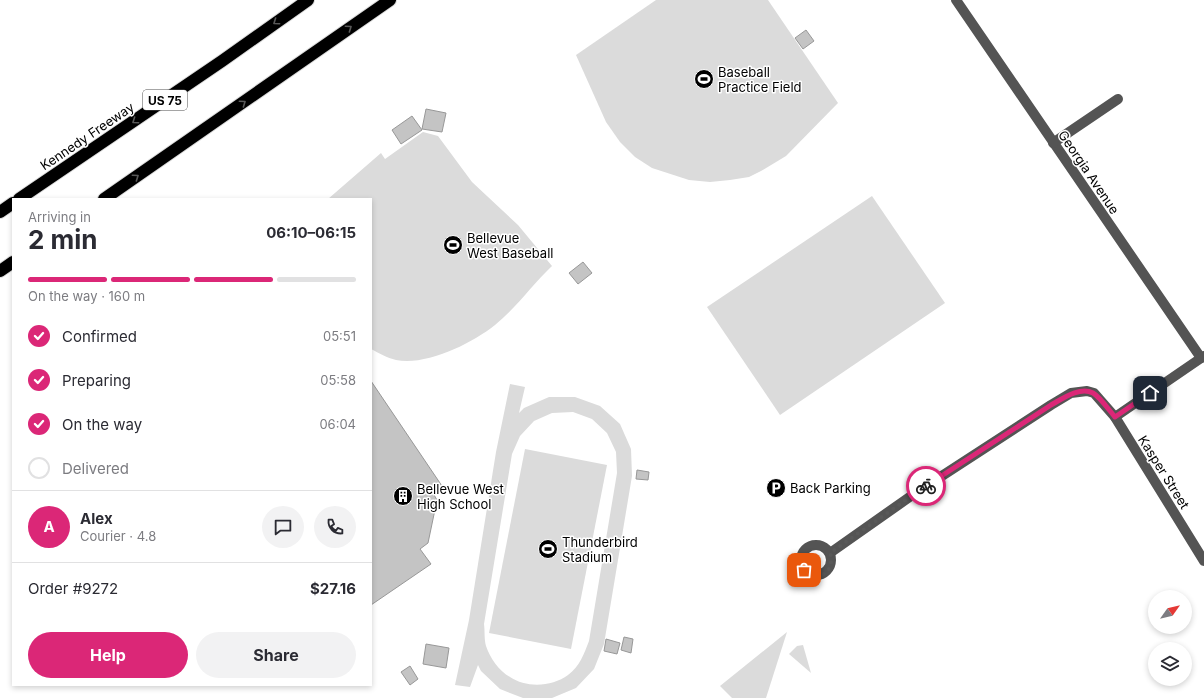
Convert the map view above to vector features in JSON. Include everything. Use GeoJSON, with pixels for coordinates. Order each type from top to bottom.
{"type":"FeatureCollection","features":[{"type":"Feature","properties":{"kind":"highway","name":"Kennedy Freeway"},"geometry":{"type":"LineString","coordinates":[[21,198],[81,158],[308,0]]}},
{"type":"Feature","properties":{"kind":"highway"},"geometry":{"type":"LineString","coordinates":[[105,198],[390,0]]}},
{"type":"Feature","properties":{"kind":"highway"},"geometry":{"type":"LineString","coordinates":[[0,212],[12,204]]}},
{"type":"Feature","properties":{"kind":"highway"},"geometry":{"type":"LineString","coordinates":[[0,271],[12,263]]}},
{"type":"Feature","properties":{"kind":"street","name":"Georgia Avenue"},"geometry":{"type":"LineString","coordinates":[[956,0],[1202,357]]}},
{"type":"Feature","properties":{"kind":"street"},"geometry":{"type":"LineString","coordinates":[[1054,143],[1118,98]]}},
{"type":"Feature","properties":{"kind":"street"},"geometry":{"type":"LineString","coordinates":[[1115,417],[1202,357]]}},
{"type":"Feature","properties":{"kind":"street","name":"Kasper Street"},"geometry":{"type":"LineString","coordinates":[[830,553],[911,496],[1051,405],[1071,393],[1087,391],[1094,393],[1115,417],[1204,561]]}},
{"type":"Feature","properties":{"kind":"shaded area","name":"Baseball Practice Field"},"geometry":{"type":"Polygon","coordinates":[[[656,0],[768,0],[838,103],[786,156],[749,177],[710,182],[689,180],[652,168],[635,157],[620,142],[606,122],[576,55],[656,0]]]}},
{"type":"Feature","properties":{"kind":"shaded area","name":"Bellevue West Baseball"},"geometry":{"type":"Polygon","coordinates":[[[423,132],[438,136],[472,182],[518,225],[552,266],[517,304],[495,325],[461,346],[434,357],[421,360],[396,360],[386,357],[372,350],[372,198],[329,198],[381,153],[385,159],[423,132]]]}},
{"type":"Feature","properties":{"kind":"shaded area"},"geometry":{"type":"Polygon","coordinates":[[[872,196],[945,303],[780,415],[707,307],[872,196]]]}},
{"type":"Feature","properties":{"kind":"shaded area"},"geometry":{"type":"Polygon","coordinates":[[[510,384],[525,387],[519,413],[524,408],[549,397],[575,397],[600,406],[620,424],[631,449],[632,476],[604,644],[594,669],[576,688],[552,698],[523,698],[500,689],[481,671],[478,665],[470,687],[455,685],[469,620],[496,452],[510,384]],[[573,412],[552,413],[534,421],[520,436],[512,454],[484,624],[486,646],[492,660],[499,668],[516,681],[539,685],[562,679],[579,664],[589,641],[617,473],[616,452],[607,433],[592,419],[573,412]]]}},
{"type":"Feature","properties":{"kind":"shaded area","name":"Thunderbird Stadium"},"geometry":{"type":"Polygon","coordinates":[[[525,449],[607,465],[571,649],[489,633],[525,449]]]}},
{"type":"Feature","properties":{"kind":"shaded area"},"geometry":{"type":"Polygon","coordinates":[[[787,632],[766,698],[732,698],[720,686],[787,632]]]}},
{"type":"Feature","properties":{"kind":"shaded area"},"geometry":{"type":"Polygon","coordinates":[[[803,645],[811,673],[789,654],[797,646],[803,645]]]}},
{"type":"Feature","properties":{"kind":"building"},"geometry":{"type":"Polygon","coordinates":[[[806,30],[814,41],[803,49],[795,38],[806,30]]]}},
{"type":"Feature","properties":{"kind":"building"},"geometry":{"type":"Polygon","coordinates":[[[426,109],[446,113],[442,132],[422,129],[426,109]]]}},
{"type":"Feature","properties":{"kind":"building"},"geometry":{"type":"Polygon","coordinates":[[[412,116],[422,130],[401,144],[392,130],[412,116]]]}},
{"type":"Feature","properties":{"kind":"building"},"geometry":{"type":"Polygon","coordinates":[[[583,262],[592,273],[578,284],[569,273],[583,262]]]}},
{"type":"Feature","properties":{"kind":"building","name":"Bellevue West High School"},"geometry":{"type":"Polygon","coordinates":[[[372,382],[442,486],[433,493],[437,500],[428,543],[420,549],[431,564],[372,604],[372,382]]]}},
{"type":"Feature","properties":{"kind":"building"},"geometry":{"type":"Polygon","coordinates":[[[637,470],[649,472],[648,480],[636,479],[637,470]]]}},
{"type":"Feature","properties":{"kind":"building"},"geometry":{"type":"Polygon","coordinates":[[[624,637],[633,639],[631,653],[621,650],[624,637]]]}},
{"type":"Feature","properties":{"kind":"building"},"geometry":{"type":"Polygon","coordinates":[[[606,639],[620,643],[617,654],[604,651],[606,639]]]}},
{"type":"Feature","properties":{"kind":"building"},"geometry":{"type":"Polygon","coordinates":[[[426,644],[449,648],[446,668],[423,664],[426,644]]]}},
{"type":"Feature","properties":{"kind":"building"},"geometry":{"type":"Polygon","coordinates":[[[410,666],[418,679],[410,685],[401,672],[410,666]]]}},
{"type":"Feature","properties":{"kind":"way so far"},"geometry":{"type":"LineString","coordinates":[[804,570],[816,576],[826,573],[831,566],[832,558],[830,553],[926,486]]}},
{"type":"Feature","properties":{"kind":"place","name":"Baseball Practice Field"},"geometry":{"type":"Point","coordinates":[704,79]}},
{"type":"Feature","properties":{"kind":"place","name":"Bellevue West Baseball"},"geometry":{"type":"Point","coordinates":[453,245]}},
{"type":"Feature","properties":{"kind":"place","name":"Back Parking"},"geometry":{"type":"Point","coordinates":[776,488]}},
{"type":"Feature","properties":{"kind":"place","name":"Bellevue West High School"},"geometry":{"type":"Point","coordinates":[403,496]}},
{"type":"Feature","properties":{"kind":"place","name":"Thunderbird Stadium"},"geometry":{"type":"Point","coordinates":[548,549]}},
{"type":"Feature","properties":{"kind":"route"},"geometry":{"type":"LineString","coordinates":[[926,486],[1071,393],[1087,391],[1094,393],[1115,417],[1150,393]]}}]}
